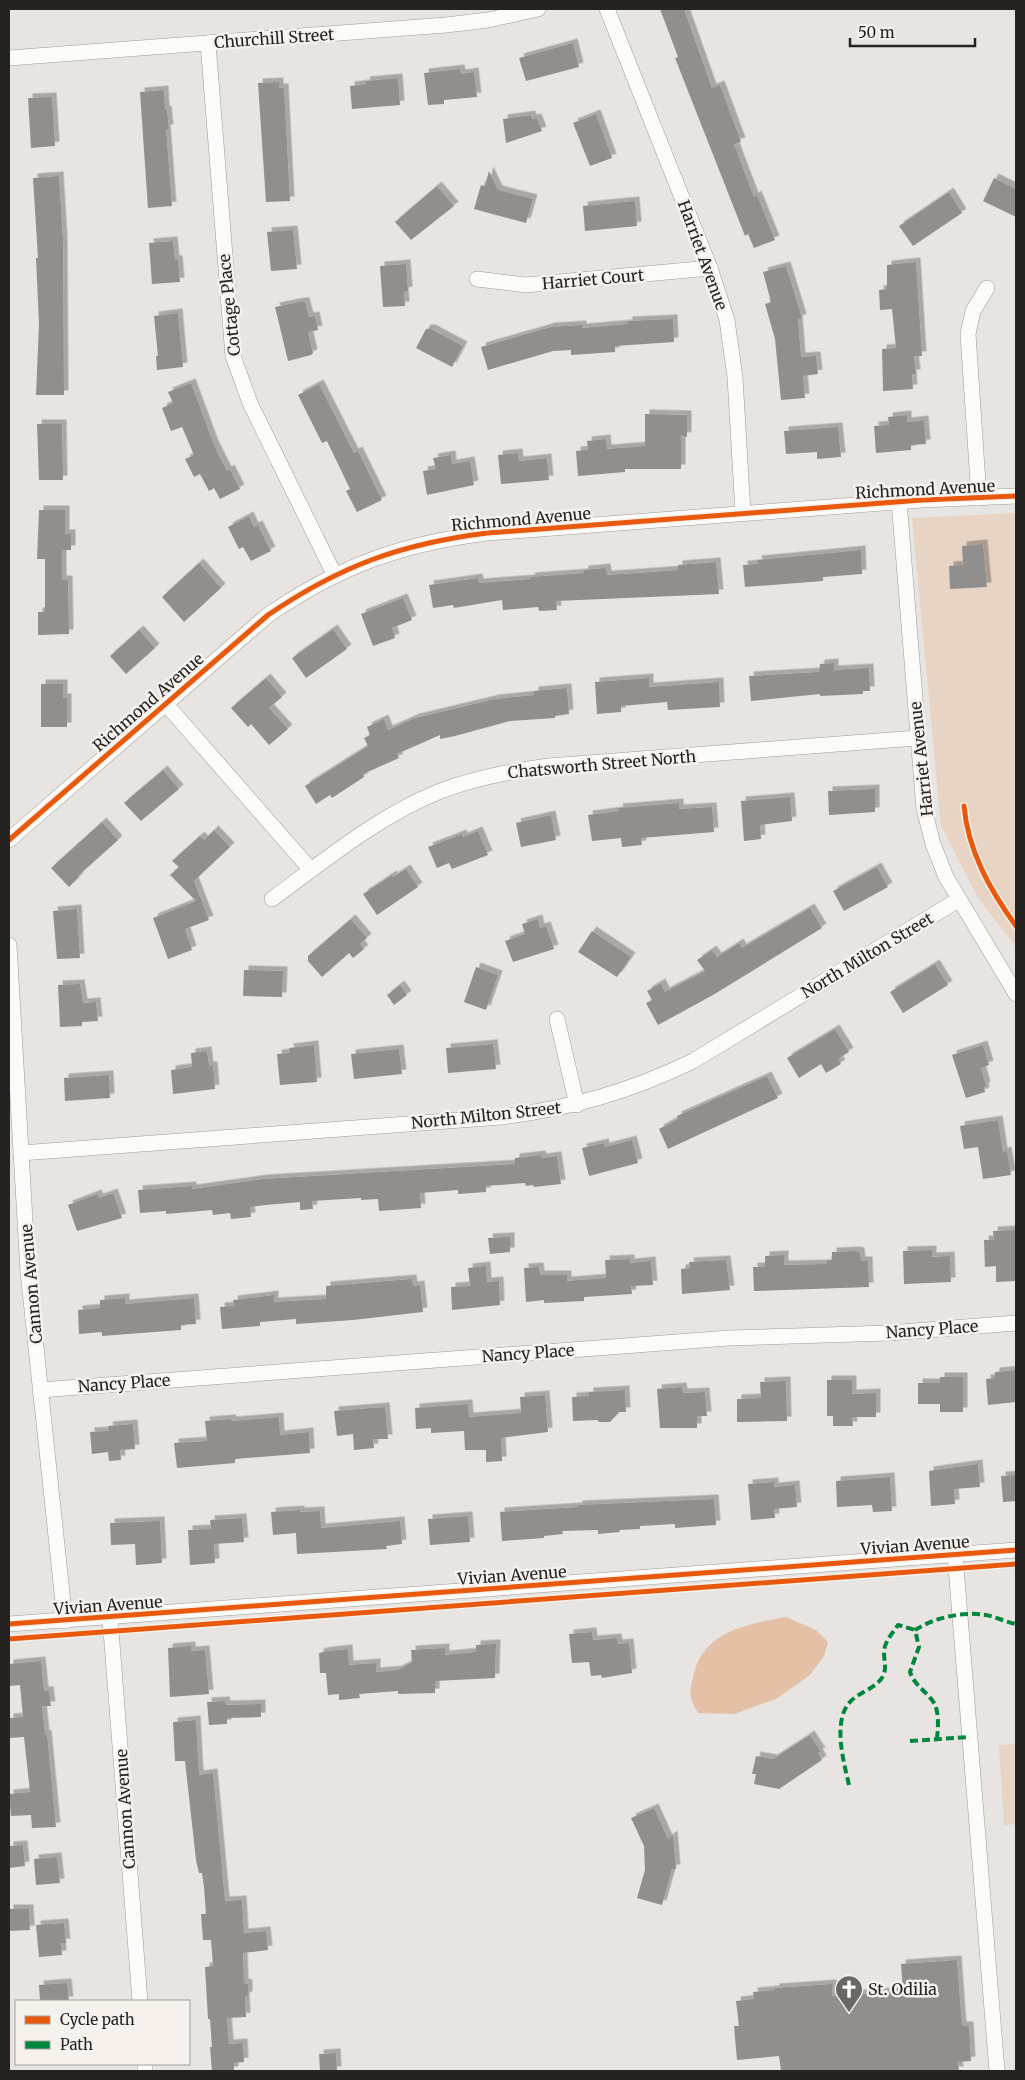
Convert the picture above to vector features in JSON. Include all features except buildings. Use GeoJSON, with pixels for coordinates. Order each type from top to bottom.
{"type":"FeatureCollection","features":[{"type":"Feature","properties":{"kind":"street","name":"Churchill Street"},"geometry":{"type":"LineString","coordinates":[[9,58],[446,25],[488,20],[538,9]]}},
{"type":"Feature","properties":{"kind":"street","name":"Harriet Avenue"},"geometry":{"type":"LineString","coordinates":[[607,9],[710,268],[726,320],[732,350],[742,513]]}},
{"type":"Feature","properties":{"kind":"street","name":"Cottage Place"},"geometry":{"type":"LineString","coordinates":[[208,43],[233,356],[250,403],[334,574]]}},
{"type":"Feature","properties":{"kind":"street","name":"Harriet Court"},"geometry":{"type":"LineString","coordinates":[[477,279],[526,285],[710,268]]}},
{"type":"Feature","properties":{"kind":"street"},"geometry":{"type":"LineString","coordinates":[[979,498],[968,334],[973,311],[987,288]]}},
{"type":"Feature","properties":{"kind":"street","name":"Richmond Avenue"},"geometry":{"type":"LineString","coordinates":[[9,840],[268,615],[300,593],[334,574],[403,548],[445,538],[487,533],[899,502],[1016,496]]}},
{"type":"Feature","properties":{"kind":"street","name":"Harriet Avenue"},"geometry":{"type":"LineString","coordinates":[[899,502],[924,809],[933,844],[958,900],[1016,994]]}},
{"type":"Feature","properties":{"kind":"street"},"geometry":{"type":"LineString","coordinates":[[165,703],[311,870]]}},
{"type":"Feature","properties":{"kind":"street","name":"Chatsworth Street North"},"geometry":{"type":"LineString","coordinates":[[272,899],[311,870],[403,809],[465,783],[511,771],[549,766],[917,738]]}},
{"type":"Feature","properties":{"kind":"street","name":"North Milton Street"},"geometry":{"type":"LineString","coordinates":[[21,1153],[501,1117],[577,1105],[632,1088],[694,1061],[958,900]]}},
{"type":"Feature","properties":{"kind":"street","name":"Cannon Avenue"},"geometry":{"type":"LineString","coordinates":[[9,945],[28,1272],[65,1621]]}},
{"type":"Feature","properties":{"kind":"street"},"geometry":{"type":"LineString","coordinates":[[556,1019],[577,1105]]}},
{"type":"Feature","properties":{"kind":"street","name":"Nancy Place"},"geometry":{"type":"LineString","coordinates":[[40,1390],[729,1338],[889,1333],[1016,1323]]}},
{"type":"Feature","properties":{"kind":"street","name":"Vivian Avenue"},"geometry":{"type":"LineString","coordinates":[[9,1624],[1016,1550]]}},
{"type":"Feature","properties":{"kind":"street"},"geometry":{"type":"LineString","coordinates":[[955,1555],[997,2071]]}},
{"type":"Feature","properties":{"kind":"street","name":"Cannon Avenue"},"geometry":{"type":"LineString","coordinates":[[110,1618],[140,2000]]}},
{"type":"Feature","properties":{"kind":"shaded area"},"geometry":{"type":"Polygon","coordinates":[[[1016,513],[1016,947],[978,898],[941,826],[912,518],[1016,513]]]}},
{"type":"Feature","properties":{"kind":"shaded area"},"geometry":{"type":"Polygon","coordinates":[[[786,1617],[816,1630],[828,1642],[824,1656],[810,1675],[776,1699],[734,1714],[698,1713],[691,1699],[691,1688],[698,1662],[706,1649],[728,1632],[756,1623],[786,1617]]]}},
{"type":"Feature","properties":{"kind":"shaded area"},"geometry":{"type":"Polygon","coordinates":[[[1016,1744],[1016,1824],[1004,1825],[999,1745],[1016,1744]]]}},
{"type":"Feature","properties":{"kind":"marked path"},"geometry":{"type":"LineString","coordinates":[[937,1739],[938,1719],[935,1704],[910,1672],[919,1647],[915,1630],[939,1619],[967,1614],[986,1615],[1016,1624]]}},
{"type":"Feature","properties":{"kind":"marked path"},"geometry":{"type":"LineString","coordinates":[[849,1785],[840,1731],[845,1710],[850,1702],[877,1684],[883,1676],[885,1645],[898,1625],[915,1630]]}},
{"type":"Feature","properties":{"kind":"marked path"},"geometry":{"type":"LineString","coordinates":[[910,1741],[970,1737]]}},
{"type":"Feature","properties":{"kind":"cycle path"},"geometry":{"type":"LineString","coordinates":[[9,840],[268,615],[320,583],[346,570],[398,551],[487,533],[922,500],[1016,496]]}},
{"type":"Feature","properties":{"kind":"cycle path"},"geometry":{"type":"LineString","coordinates":[[964,806],[966,823],[975,854],[989,884],[1016,926]]}},
{"type":"Feature","properties":{"kind":"cycle path"},"geometry":{"type":"LineString","coordinates":[[9,1624],[1016,1550]]}},
{"type":"Feature","properties":{"kind":"cycle path"},"geometry":{"type":"LineString","coordinates":[[9,1639],[1016,1564]]}},
{"type":"Feature","properties":{"kind":"place","name":"St. Odilia"},"geometry":{"type":"Point","coordinates":[849,2013]}}]}
